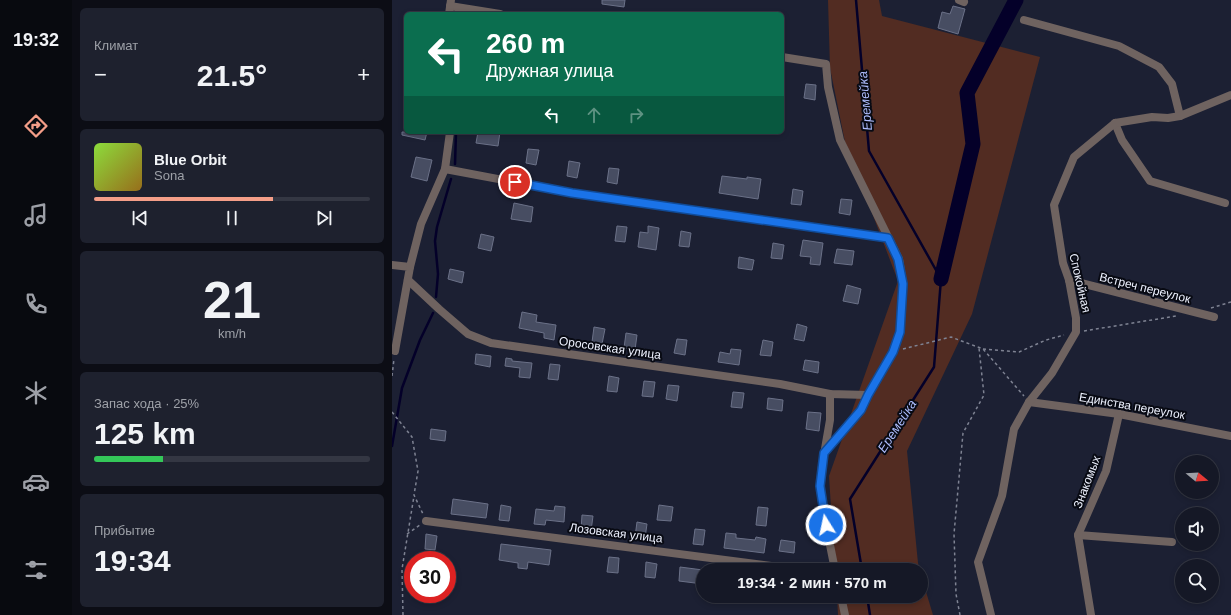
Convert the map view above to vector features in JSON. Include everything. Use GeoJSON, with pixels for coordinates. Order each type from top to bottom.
{"type":"FeatureCollection","features":[{"type":"Feature","properties":{"kind":"street"},"geometry":{"type":"LineString","coordinates":[[450,7],[486,12]]}},
{"type":"Feature","properties":{"kind":"street"},"geometry":{"type":"LineString","coordinates":[[1024,20],[1120,46],[1159,67],[1172,84],[1180,116]]}},
{"type":"Feature","properties":{"kind":"street"},"geometry":{"type":"LineString","coordinates":[[784,57],[826,64],[828,87],[840,140],[898,259],[903,284],[900,332],[893,352],[861,410],[824,453]]}},
{"type":"Feature","properties":{"kind":"street","name":"Спокойная"},"geometry":{"type":"LineString","coordinates":[[991,615],[978,562],[1002,496],[1014,429],[1029,402],[1052,372],[1076,332],[1076,318],[1070,280],[1063,263],[1054,205],[1074,157],[1115,124],[1152,117],[1168,118],[1180,116],[1231,95]]}},
{"type":"Feature","properties":{"kind":"street"},"geometry":{"type":"LineString","coordinates":[[1115,124],[1122,140],[1150,181],[1225,203]]}},
{"type":"Feature","properties":{"kind":"street"},"geometry":{"type":"LineString","coordinates":[[395,351],[410,267],[421,224],[444,169],[450,134]]}},
{"type":"Feature","properties":{"kind":"street"},"geometry":{"type":"LineString","coordinates":[[444,169],[572,193],[888,238]]}},
{"type":"Feature","properties":{"kind":"street"},"geometry":{"type":"LineString","coordinates":[[392,265],[410,267]]}},
{"type":"Feature","properties":{"kind":"street","name":"Оросовская улица"},"geometry":{"type":"LineString","coordinates":[[408,280],[439,310],[468,334],[491,343],[780,384],[830,394],[868,395]]}},
{"type":"Feature","properties":{"kind":"street","name":"Встреч переулок"},"geometry":{"type":"LineString","coordinates":[[1070,280],[1214,317]]}},
{"type":"Feature","properties":{"kind":"street"},"geometry":{"type":"LineString","coordinates":[[830,394],[830,420],[820,486],[823,510],[834,563]]}},
{"type":"Feature","properties":{"kind":"street","name":"Единства переулок"},"geometry":{"type":"LineString","coordinates":[[1029,402],[1119,414],[1231,436]]}},
{"type":"Feature","properties":{"kind":"street","name":"Знакомых"},"geometry":{"type":"LineString","coordinates":[[1078,535],[1106,471],[1119,414]]}},
{"type":"Feature","properties":{"kind":"street","name":"Лозовская улица"},"geometry":{"type":"LineString","coordinates":[[426,521],[748,563]]}},
{"type":"Feature","properties":{"kind":"street"},"geometry":{"type":"LineString","coordinates":[[1092,615],[1078,535],[1172,542]]}},
{"type":"Feature","properties":{"kind":"street"},"geometry":{"type":"LineString","coordinates":[[842,603],[845,615]]}},
{"type":"Feature","properties":{"kind":"path"},"geometry":{"type":"LineString","coordinates":[[893,352],[942,338],[951,337],[983,349],[1029,402]]}},
{"type":"Feature","properties":{"kind":"path"},"geometry":{"type":"LineString","coordinates":[[960,615],[956,594],[954,534],[963,432],[984,395],[979,348]]}},
{"type":"Feature","properties":{"kind":"path"},"geometry":{"type":"LineString","coordinates":[[392,376],[395,351]]}},
{"type":"Feature","properties":{"kind":"path"},"geometry":{"type":"LineString","coordinates":[[392,412],[412,437],[418,471],[402,570],[402,615]]}},
{"type":"Feature","properties":{"kind":"path"},"geometry":{"type":"LineString","coordinates":[[407,534],[426,521],[414,495]]}},
{"type":"Feature","properties":{"kind":"shaded area"},"geometry":{"type":"Polygon","coordinates":[[[828,0],[879,0],[882,16],[1040,57],[972,314],[907,451],[918,563],[835,563],[829,476],[898,281],[845,142],[830,68],[828,0]]]}},
{"type":"Feature","properties":{"kind":"shaded area"},"geometry":{"type":"Polygon","coordinates":[[[928,598],[933,615],[838,615],[837,603],[928,603],[928,598]]]}},
{"type":"Feature","properties":{"kind":"building"},"geometry":{"type":"Polygon","coordinates":[[[602,0],[625,0],[624,7],[602,4],[602,0]]]}},
{"type":"Feature","properties":{"kind":"building"},"geometry":{"type":"Polygon","coordinates":[[[953,6],[965,9],[958,34],[938,28],[942,12],[950,14],[953,6]]]}},
{"type":"Feature","properties":{"kind":"building"},"geometry":{"type":"Polygon","coordinates":[[[806,84],[816,85],[815,100],[804,98],[806,84]]]}},
{"type":"Feature","properties":{"kind":"building"},"geometry":{"type":"Polygon","coordinates":[[[402,132],[404,132],[404,134],[426,134],[425,140],[402,135],[402,132]]]}},
{"type":"Feature","properties":{"kind":"building"},"geometry":{"type":"Polygon","coordinates":[[[478,134],[500,134],[498,146],[476,143],[478,134]]]}},
{"type":"Feature","properties":{"kind":"building"},"geometry":{"type":"Polygon","coordinates":[[[528,149],[539,150],[536,165],[526,163],[528,149]]]}},
{"type":"Feature","properties":{"kind":"building"},"geometry":{"type":"Polygon","coordinates":[[[416,157],[432,160],[427,181],[411,177],[416,157]]]}},
{"type":"Feature","properties":{"kind":"building"},"geometry":{"type":"Polygon","coordinates":[[[569,161],[580,163],[577,178],[567,176],[569,161]]]}},
{"type":"Feature","properties":{"kind":"building"},"geometry":{"type":"Polygon","coordinates":[[[609,168],[619,169],[617,184],[607,182],[609,168]]]}},
{"type":"Feature","properties":{"kind":"building"},"geometry":{"type":"Polygon","coordinates":[[[722,176],[761,179],[758,199],[719,193],[722,176]]]}},
{"type":"Feature","properties":{"kind":"building"},"geometry":{"type":"Polygon","coordinates":[[[793,189],[803,191],[801,205],[791,204],[793,189]]]}},
{"type":"Feature","properties":{"kind":"building"},"geometry":{"type":"Polygon","coordinates":[[[841,199],[852,200],[850,215],[839,213],[841,199]]]}},
{"type":"Feature","properties":{"kind":"building"},"geometry":{"type":"Polygon","coordinates":[[[514,203],[533,207],[531,222],[511,219],[514,203]]]}},
{"type":"Feature","properties":{"kind":"building"},"geometry":{"type":"Polygon","coordinates":[[[617,226],[627,227],[625,242],[615,241],[617,226]]]}},
{"type":"Feature","properties":{"kind":"building"},"geometry":{"type":"Polygon","coordinates":[[[648,226],[659,228],[656,250],[638,247],[640,232],[648,233],[648,226]]]}},
{"type":"Feature","properties":{"kind":"building"},"geometry":{"type":"Polygon","coordinates":[[[681,231],[691,233],[689,247],[679,246],[681,231]]]}},
{"type":"Feature","properties":{"kind":"building"},"geometry":{"type":"Polygon","coordinates":[[[481,234],[494,237],[491,251],[478,248],[481,234]]]}},
{"type":"Feature","properties":{"kind":"building"},"geometry":{"type":"Polygon","coordinates":[[[803,240],[823,243],[820,265],[810,264],[811,257],[800,256],[803,240]]]}},
{"type":"Feature","properties":{"kind":"building"},"geometry":{"type":"Polygon","coordinates":[[[773,243],[784,245],[782,259],[771,258],[773,243]]]}},
{"type":"Feature","properties":{"kind":"building"},"geometry":{"type":"Polygon","coordinates":[[[837,249],[854,251],[852,265],[834,263],[837,249]]]}},
{"type":"Feature","properties":{"kind":"building"},"geometry":{"type":"Polygon","coordinates":[[[739,257],[754,260],[752,270],[738,268],[739,257]]]}},
{"type":"Feature","properties":{"kind":"building"},"geometry":{"type":"Polygon","coordinates":[[[450,269],[464,272],[462,283],[448,279],[450,269]]]}},
{"type":"Feature","properties":{"kind":"building"},"geometry":{"type":"Polygon","coordinates":[[[847,285],[861,289],[858,304],[843,301],[847,285]]]}},
{"type":"Feature","properties":{"kind":"building"},"geometry":{"type":"Polygon","coordinates":[[[522,312],[537,315],[536,322],[556,325],[554,340],[544,338],[544,333],[519,328],[522,312]]]}},
{"type":"Feature","properties":{"kind":"building"},"geometry":{"type":"Polygon","coordinates":[[[797,324],[807,327],[804,341],[794,339],[797,324]]]}},
{"type":"Feature","properties":{"kind":"building"},"geometry":{"type":"Polygon","coordinates":[[[594,327],[605,329],[602,344],[592,342],[594,327]]]}},
{"type":"Feature","properties":{"kind":"building"},"geometry":{"type":"Polygon","coordinates":[[[626,333],[637,335],[635,350],[624,348],[626,333]]]}},
{"type":"Feature","properties":{"kind":"building"},"geometry":{"type":"Polygon","coordinates":[[[677,339],[687,340],[685,355],[674,353],[677,339]]]}},
{"type":"Feature","properties":{"kind":"building"},"geometry":{"type":"Polygon","coordinates":[[[763,340],[773,342],[771,356],[760,355],[763,340]]]}},
{"type":"Feature","properties":{"kind":"building"},"geometry":{"type":"Polygon","coordinates":[[[731,349],[741,350],[739,365],[718,362],[720,352],[730,354],[731,349]]]}},
{"type":"Feature","properties":{"kind":"building"},"geometry":{"type":"Polygon","coordinates":[[[476,354],[491,356],[490,367],[475,364],[476,354]]]}},
{"type":"Feature","properties":{"kind":"building"},"geometry":{"type":"Polygon","coordinates":[[[506,358],[512,359],[512,361],[532,363],[530,378],[519,377],[520,368],[505,366],[506,358]]]}},
{"type":"Feature","properties":{"kind":"building"},"geometry":{"type":"Polygon","coordinates":[[[805,360],[819,362],[818,373],[803,370],[805,360]]]}},
{"type":"Feature","properties":{"kind":"building"},"geometry":{"type":"Polygon","coordinates":[[[550,364],[560,365],[558,380],[548,379],[550,364]]]}},
{"type":"Feature","properties":{"kind":"building"},"geometry":{"type":"Polygon","coordinates":[[[609,376],[619,378],[617,392],[607,391],[609,376]]]}},
{"type":"Feature","properties":{"kind":"building"},"geometry":{"type":"Polygon","coordinates":[[[644,381],[655,382],[653,397],[642,396],[644,381]]]}},
{"type":"Feature","properties":{"kind":"building"},"geometry":{"type":"Polygon","coordinates":[[[668,385],[679,386],[677,401],[666,399],[668,385]]]}},
{"type":"Feature","properties":{"kind":"building"},"geometry":{"type":"Polygon","coordinates":[[[733,392],[744,393],[742,408],[731,407],[733,392]]]}},
{"type":"Feature","properties":{"kind":"building"},"geometry":{"type":"Polygon","coordinates":[[[768,398],[783,400],[782,411],[767,409],[768,398]]]}},
{"type":"Feature","properties":{"kind":"building"},"geometry":{"type":"Polygon","coordinates":[[[808,412],[821,413],[819,431],[806,429],[808,412]]]}},
{"type":"Feature","properties":{"kind":"building"},"geometry":{"type":"Polygon","coordinates":[[[431,429],[446,431],[445,441],[430,439],[431,429]]]}},
{"type":"Feature","properties":{"kind":"building"},"geometry":{"type":"Polygon","coordinates":[[[453,499],[488,504],[486,518],[451,514],[453,499]]]}},
{"type":"Feature","properties":{"kind":"building"},"geometry":{"type":"Polygon","coordinates":[[[501,505],[511,507],[509,521],[499,520],[501,505]]]}},
{"type":"Feature","properties":{"kind":"building"},"geometry":{"type":"Polygon","coordinates":[[[659,505],[673,507],[671,521],[657,520],[659,505]]]}},
{"type":"Feature","properties":{"kind":"building"},"geometry":{"type":"Polygon","coordinates":[[[555,506],[565,507],[564,522],[546,520],[545,525],[534,524],[536,509],[554,511],[555,506]]]}},
{"type":"Feature","properties":{"kind":"building"},"geometry":{"type":"Polygon","coordinates":[[[758,507],[768,508],[766,526],[756,525],[758,507]]]}},
{"type":"Feature","properties":{"kind":"building"},"geometry":{"type":"Polygon","coordinates":[[[582,515],[593,516],[591,531],[581,530],[582,515]]]}},
{"type":"Feature","properties":{"kind":"building"},"geometry":{"type":"Polygon","coordinates":[[[637,522],[647,524],[645,538],[635,537],[637,522]]]}},
{"type":"Feature","properties":{"kind":"building"},"geometry":{"type":"Polygon","coordinates":[[[695,529],[705,530],[703,545],[693,544],[695,529]]]}},
{"type":"Feature","properties":{"kind":"building"},"geometry":{"type":"Polygon","coordinates":[[[726,533],[736,534],[736,538],[755,540],[756,537],[766,539],[764,553],[724,548],[726,533]]]}},
{"type":"Feature","properties":{"kind":"building"},"geometry":{"type":"Polygon","coordinates":[[[426,534],[437,536],[435,550],[425,549],[426,534]]]}},
{"type":"Feature","properties":{"kind":"building"},"geometry":{"type":"Polygon","coordinates":[[[781,540],[795,542],[794,553],[779,551],[781,540]]]}},
{"type":"Feature","properties":{"kind":"building"},"geometry":{"type":"Polygon","coordinates":[[[501,544],[551,550],[549,565],[528,562],[527,569],[518,568],[518,563],[499,560],[501,544]]]}},
{"type":"Feature","properties":{"kind":"building"},"geometry":{"type":"Polygon","coordinates":[[[609,557],[619,558],[618,573],[607,572],[609,557]]]}},
{"type":"Feature","properties":{"kind":"building"},"geometry":{"type":"Polygon","coordinates":[[[646,562],[657,564],[655,578],[645,577],[646,562]]]}},
{"type":"Feature","properties":{"kind":"building"},"geometry":{"type":"Polygon","coordinates":[[[680,567],[696,569],[696,583],[679,581],[680,567]]]}},
{"type":"Feature","properties":{"kind":"waterway","name":"Еремейка"},"geometry":{"type":"LineString","coordinates":[[856,0],[869,151],[941,279],[934,367],[850,499],[861,563]]}},
{"type":"Feature","properties":{"kind":"waterway","name":"Еремейка"},"geometry":{"type":"LineString","coordinates":[[941,279],[973,144],[967,93],[1016,0]]}},
{"type":"Feature","properties":{"kind":"waterway"},"geometry":{"type":"LineString","coordinates":[[455,164],[456,134]]}},
{"type":"Feature","properties":{"kind":"waterway"},"geometry":{"type":"LineString","coordinates":[[436,297],[438,274],[435,241],[437,227],[451,179]]}},
{"type":"Feature","properties":{"kind":"waterway"},"geometry":{"type":"LineString","coordinates":[[392,446],[402,388],[420,340],[433,313]]}},
{"type":"Feature","properties":{"kind":"waterway","name":"Еремейка"},"geometry":{"type":"LineString","coordinates":[[868,603],[870,615]]}},
{"type":"Feature","properties":{"kind":"route"},"geometry":{"type":"LineString","coordinates":[[515,182],[572,193],[888,238],[898,259],[903,284],[900,332],[893,352],[861,410],[824,453],[820,486],[826,525]]}}]}
